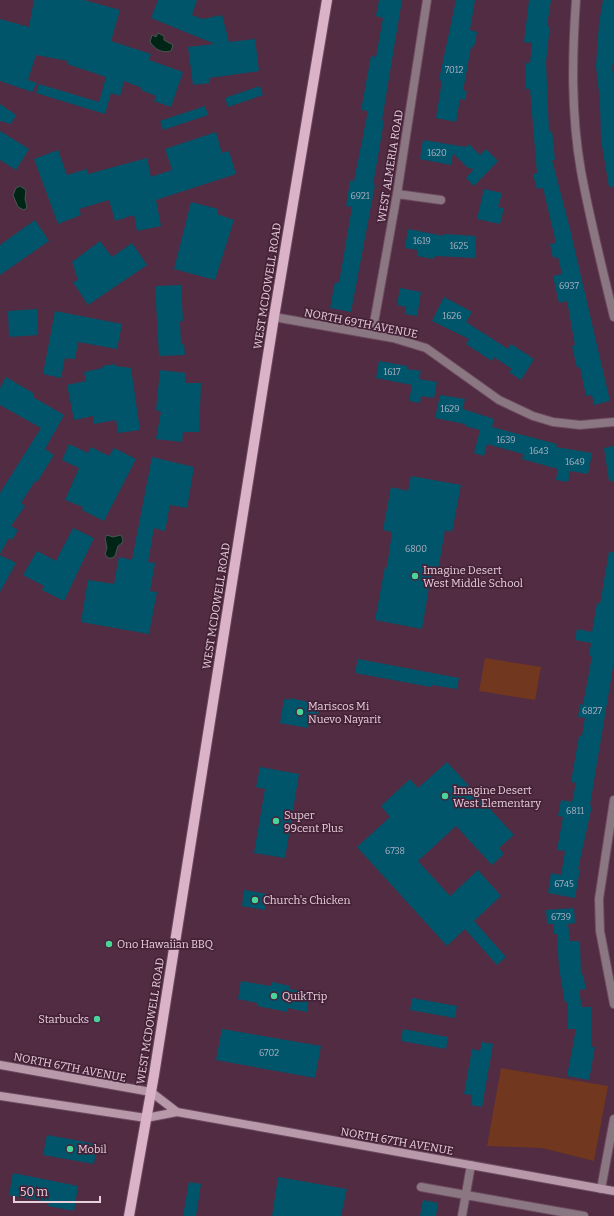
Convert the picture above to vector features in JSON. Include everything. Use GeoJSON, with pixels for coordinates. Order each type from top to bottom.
{"type":"FeatureCollection","features":[{"type":"Feature","properties":{"kind":"main road","name":"WEST MCDOWELL ROAD"},"geometry":{"type":"LineString","coordinates":[[129,1216],[151,1092],[274,317],[327,0]]}},
{"type":"Feature","properties":{"kind":"main road","name":"NORTH 67TH AVENUE"},"geometry":{"type":"LineString","coordinates":[[0,1065],[151,1092],[177,1112]]}},
{"type":"Feature","properties":{"kind":"main road","name":"NORTH 67TH AVENUE"},"geometry":{"type":"LineString","coordinates":[[0,1096],[146,1118],[177,1112],[614,1191]]}},
{"type":"Feature","properties":{"kind":"street","name":"WEST ALMERIA ROAD"},"geometry":{"type":"LineString","coordinates":[[372,334],[397,194],[427,0]]}},
{"type":"Feature","properties":{"kind":"street"},"geometry":{"type":"LineString","coordinates":[[576,0],[572,54],[577,139],[582,177],[614,317]]}},
{"type":"Feature","properties":{"kind":"street"},"geometry":{"type":"LineString","coordinates":[[397,194],[441,200]]}},
{"type":"Feature","properties":{"kind":"street","name":"NORTH 69TH AVENUE"},"geometry":{"type":"LineString","coordinates":[[274,317],[372,334],[426,348],[499,400],[533,416],[553,422],[580,425],[614,422]]}},
{"type":"Feature","properties":{"kind":"street"},"geometry":{"type":"LineString","coordinates":[[614,800],[613,815],[599,899],[600,931],[611,968],[614,1004]]}},
{"type":"Feature","properties":{"kind":"street"},"geometry":{"type":"LineString","coordinates":[[602,1189],[614,1118]]}},
{"type":"Feature","properties":{"kind":"street"},"geometry":{"type":"LineString","coordinates":[[462,1216],[470,1165]]}},
{"type":"Feature","properties":{"kind":"street"},"geometry":{"type":"LineString","coordinates":[[421,1187],[584,1216]]}},
{"type":"Feature","properties":{"kind":"shaded area"},"geometry":{"type":"Polygon","coordinates":[[[158,33],[164,36],[164,40],[173,45],[171,51],[164,52],[159,50],[150,42],[152,35],[156,37],[158,33]]]}},
{"type":"Feature","properties":{"kind":"shaded area"},"geometry":{"type":"Polygon","coordinates":[[[20,186],[26,190],[25,199],[27,207],[24,210],[18,207],[13,195],[16,188],[20,186]]]}},
{"type":"Feature","properties":{"kind":"shaded area"},"geometry":{"type":"Polygon","coordinates":[[[107,535],[113,537],[121,535],[123,540],[118,546],[115,556],[112,558],[108,558],[105,554],[107,548],[105,538],[107,535]]]}},
{"type":"Feature","properties":{"kind":"shaded area"},"geometry":{"type":"Polygon","coordinates":[[[485,658],[541,667],[535,700],[479,691],[485,658]]]}},
{"type":"Feature","properties":{"kind":"shaded area"},"geometry":{"type":"Polygon","coordinates":[[[501,1068],[608,1086],[594,1161],[542,1148],[487,1146],[501,1068]]]}},
{"type":"Feature","properties":{"kind":"building"},"geometry":{"type":"Polygon","coordinates":[[[34,0],[84,0],[120,10],[111,41],[151,54],[149,60],[183,72],[171,107],[154,101],[156,96],[141,90],[142,88],[124,81],[120,96],[111,93],[105,114],[36,93],[39,84],[99,102],[106,77],[67,64],[68,61],[36,55],[28,80],[37,83],[32,92],[0,81],[0,19],[29,27],[34,0]]]}},
{"type":"Feature","properties":{"kind":"building"},"geometry":{"type":"Polygon","coordinates":[[[158,0],[197,0],[192,15],[203,19],[222,15],[229,42],[255,39],[259,71],[209,78],[210,83],[193,85],[188,47],[215,44],[151,18],[158,0]]]}},
{"type":"Feature","properties":{"kind":"building"},"geometry":{"type":"Polygon","coordinates":[[[379,0],[402,0],[382,120],[384,121],[373,185],[375,185],[351,312],[330,308],[335,282],[339,283],[352,207],[346,206],[350,181],[354,181],[368,111],[361,110],[371,56],[376,57],[383,18],[376,16],[379,0]]]}},
{"type":"Feature","properties":{"kind":"building"},"geometry":{"type":"Polygon","coordinates":[[[456,0],[475,0],[470,30],[477,32],[474,47],[471,47],[463,91],[467,91],[465,100],[460,99],[456,122],[436,118],[442,81],[439,80],[456,0]]]}},
{"type":"Feature","properties":{"kind":"building"},"geometry":{"type":"Polygon","coordinates":[[[529,0],[551,0],[547,26],[550,26],[546,62],[549,132],[552,131],[555,160],[552,160],[570,229],[610,401],[594,405],[592,395],[586,396],[580,367],[577,368],[572,346],[575,345],[567,301],[559,303],[553,276],[562,274],[558,257],[553,258],[550,244],[556,243],[543,188],[537,189],[533,174],[537,173],[530,89],[526,89],[526,63],[530,63],[532,43],[524,42],[529,0]]]}},
{"type":"Feature","properties":{"kind":"building"},"geometry":{"type":"Polygon","coordinates":[[[603,0],[614,0],[614,65],[612,65],[614,83],[614,187],[609,187],[601,140],[600,102],[596,66],[599,23],[603,0]]]}},
{"type":"Feature","properties":{"kind":"building"},"geometry":{"type":"Polygon","coordinates":[[[260,86],[263,95],[228,107],[225,98],[260,86]]]}},
{"type":"Feature","properties":{"kind":"building"},"geometry":{"type":"Polygon","coordinates":[[[0,104],[16,115],[11,124],[0,121],[0,104]]]}},
{"type":"Feature","properties":{"kind":"building"},"geometry":{"type":"Polygon","coordinates":[[[205,106],[208,115],[163,130],[160,121],[205,106]]]}},
{"type":"Feature","properties":{"kind":"building"},"geometry":{"type":"Polygon","coordinates":[[[0,131],[29,149],[16,170],[0,160],[0,131]]]}},
{"type":"Feature","properties":{"kind":"building"},"geometry":{"type":"Polygon","coordinates":[[[216,132],[222,153],[229,151],[236,174],[156,200],[161,226],[137,231],[134,215],[115,221],[109,200],[79,209],[81,215],[58,224],[34,159],[58,150],[67,175],[87,169],[88,174],[147,158],[151,177],[172,170],[165,149],[216,132]]]}},
{"type":"Feature","properties":{"kind":"building"},"geometry":{"type":"Polygon","coordinates":[[[423,140],[466,147],[469,144],[480,155],[486,149],[498,161],[474,186],[466,178],[474,169],[468,168],[453,153],[451,165],[420,159],[423,140]]]}},
{"type":"Feature","properties":{"kind":"building"},"geometry":{"type":"Polygon","coordinates":[[[484,189],[502,193],[498,207],[504,208],[500,224],[477,219],[484,189]]]}},
{"type":"Feature","properties":{"kind":"building"},"geometry":{"type":"Polygon","coordinates":[[[191,202],[218,209],[217,214],[234,220],[215,280],[174,269],[191,202]]]}},
{"type":"Feature","properties":{"kind":"building"},"geometry":{"type":"Polygon","coordinates":[[[35,220],[49,241],[0,275],[0,245],[35,220]]]}},
{"type":"Feature","properties":{"kind":"building"},"geometry":{"type":"Polygon","coordinates":[[[408,229],[444,236],[444,234],[476,236],[475,258],[435,256],[434,259],[417,256],[418,250],[405,248],[408,229]]]}},
{"type":"Feature","properties":{"kind":"building"},"geometry":{"type":"Polygon","coordinates":[[[100,241],[112,257],[132,243],[147,265],[88,305],[73,282],[78,280],[72,262],[100,241]]]}},
{"type":"Feature","properties":{"kind":"building"},"geometry":{"type":"Polygon","coordinates":[[[181,285],[183,321],[180,321],[181,344],[184,344],[185,355],[159,356],[155,286],[181,285]]]}},
{"type":"Feature","properties":{"kind":"building"},"geometry":{"type":"Polygon","coordinates":[[[400,288],[421,292],[417,316],[405,314],[406,307],[397,305],[400,288]]]}},
{"type":"Feature","properties":{"kind":"building"},"geometry":{"type":"Polygon","coordinates":[[[444,297],[472,312],[466,322],[508,349],[511,344],[534,359],[521,380],[509,372],[512,369],[494,357],[492,361],[466,344],[469,339],[432,321],[444,297]]]}},
{"type":"Feature","properties":{"kind":"building"},"geometry":{"type":"Polygon","coordinates":[[[37,309],[38,335],[9,337],[8,311],[37,309]]]}},
{"type":"Feature","properties":{"kind":"building"},"geometry":{"type":"Polygon","coordinates":[[[55,311],[122,324],[117,349],[78,342],[75,359],[65,358],[61,378],[43,374],[55,311]]]}},
{"type":"Feature","properties":{"kind":"building"},"geometry":{"type":"Polygon","coordinates":[[[379,361],[407,366],[407,369],[421,371],[419,379],[437,382],[434,398],[421,396],[420,403],[409,401],[412,385],[376,378],[379,361]]]}},
{"type":"Feature","properties":{"kind":"building"},"geometry":{"type":"Polygon","coordinates":[[[116,364],[116,366],[131,368],[140,430],[118,433],[116,420],[94,424],[93,416],[74,420],[67,385],[86,381],[84,372],[103,368],[102,366],[116,364]]]}},
{"type":"Feature","properties":{"kind":"building"},"geometry":{"type":"Polygon","coordinates":[[[160,370],[186,373],[185,383],[201,383],[199,432],[183,432],[182,442],[156,439],[161,412],[156,410],[160,370]]]}},
{"type":"Feature","properties":{"kind":"building"},"geometry":{"type":"Polygon","coordinates":[[[6,377],[33,393],[33,397],[64,415],[45,449],[54,455],[37,482],[35,481],[21,503],[25,506],[11,526],[18,530],[12,540],[9,538],[0,554],[0,493],[41,428],[0,405],[0,388],[6,377]]]}},
{"type":"Feature","properties":{"kind":"building"},"geometry":{"type":"Polygon","coordinates":[[[440,395],[465,399],[463,409],[494,419],[492,427],[557,444],[556,447],[592,453],[588,474],[570,471],[568,482],[556,480],[558,469],[522,459],[523,454],[487,444],[484,456],[474,453],[480,430],[465,426],[465,424],[435,418],[440,395]]]}},
{"type":"Feature","properties":{"kind":"building"},"geometry":{"type":"Polygon","coordinates":[[[69,444],[88,453],[91,447],[109,456],[114,448],[136,459],[104,521],[82,510],[83,507],[65,500],[79,468],[62,460],[69,444]]]}},
{"type":"Feature","properties":{"kind":"building"},"geometry":{"type":"Polygon","coordinates":[[[614,446],[614,481],[609,481],[604,448],[614,446]]]}},
{"type":"Feature","properties":{"kind":"building"},"geometry":{"type":"Polygon","coordinates":[[[152,457],[194,467],[187,508],[170,505],[165,531],[154,528],[148,562],[155,563],[150,591],[157,592],[149,634],[81,622],[88,580],[114,584],[119,557],[132,560],[152,457]]]}},
{"type":"Feature","properties":{"kind":"building"},"geometry":{"type":"Polygon","coordinates":[[[411,476],[461,485],[452,532],[445,530],[437,576],[431,575],[422,629],[375,620],[385,567],[387,567],[392,532],[383,530],[391,487],[408,491],[411,476]]]}},
{"type":"Feature","properties":{"kind":"building"},"geometry":{"type":"Polygon","coordinates":[[[73,528],[94,538],[64,601],[42,590],[44,586],[23,575],[37,551],[56,561],[73,528]]]}},
{"type":"Feature","properties":{"kind":"building"},"geometry":{"type":"Polygon","coordinates":[[[609,552],[614,552],[614,661],[590,805],[592,806],[578,869],[580,869],[575,898],[548,893],[551,873],[561,875],[565,851],[557,850],[563,817],[558,816],[561,800],[572,802],[576,783],[571,782],[579,736],[582,736],[585,718],[578,717],[580,704],[583,705],[592,656],[589,656],[591,643],[575,640],[577,629],[592,632],[597,603],[600,604],[609,552]]]}},
{"type":"Feature","properties":{"kind":"building"},"geometry":{"type":"Polygon","coordinates":[[[0,555],[16,563],[0,592],[0,555]]]}},
{"type":"Feature","properties":{"kind":"building"},"geometry":{"type":"Polygon","coordinates":[[[358,659],[459,678],[457,689],[432,685],[431,687],[355,673],[358,659]]]}},
{"type":"Feature","properties":{"kind":"building","name":"Mariscos Mi Nuevo Nayarit"},"geometry":{"type":"Polygon","coordinates":[[[289,698],[320,704],[317,722],[310,721],[308,728],[280,723],[284,699],[289,700],[289,698]]]}},
{"type":"Feature","properties":{"kind":"building"},"geometry":{"type":"Polygon","coordinates":[[[447,762],[514,835],[499,848],[504,854],[492,865],[456,826],[418,861],[450,896],[478,870],[501,896],[474,921],[506,957],[497,965],[465,929],[447,946],[357,847],[390,817],[381,806],[410,779],[418,788],[447,762]]]}},
{"type":"Feature","properties":{"kind":"building","name":"Super 99cent Plus"},"geometry":{"type":"Polygon","coordinates":[[[260,767],[299,774],[285,858],[254,853],[265,789],[256,787],[260,767]]]}},
{"type":"Feature","properties":{"kind":"building","name":"Church's Chicken"},"geometry":{"type":"Polygon","coordinates":[[[244,890],[267,894],[265,910],[242,906],[244,890]]]}},
{"type":"Feature","properties":{"kind":"building"},"geometry":{"type":"Polygon","coordinates":[[[574,908],[575,923],[568,924],[570,941],[580,941],[581,975],[583,975],[586,989],[579,990],[582,1007],[591,1007],[591,1047],[595,1047],[589,1080],[567,1076],[576,1029],[568,1029],[568,1002],[565,1003],[559,968],[557,934],[554,934],[553,924],[547,924],[546,910],[574,908]]]}},
{"type":"Feature","properties":{"kind":"building","name":"QuikTrip"},"geometry":{"type":"Polygon","coordinates":[[[241,981],[271,986],[272,982],[290,986],[290,989],[310,993],[307,1012],[288,1008],[288,1012],[257,1006],[257,1003],[238,999],[241,981]]]}},
{"type":"Feature","properties":{"kind":"building"},"geometry":{"type":"Polygon","coordinates":[[[412,998],[457,1006],[455,1018],[410,1010],[412,998]]]}},
{"type":"Feature","properties":{"kind":"building"},"geometry":{"type":"Polygon","coordinates":[[[222,1029],[321,1046],[315,1078],[216,1060],[222,1029]]]}},
{"type":"Feature","properties":{"kind":"building"},"geometry":{"type":"Polygon","coordinates":[[[403,1029],[448,1037],[446,1049],[401,1041],[403,1029]]]}},
{"type":"Feature","properties":{"kind":"building"},"geometry":{"type":"Polygon","coordinates":[[[482,1042],[493,1044],[482,1107],[471,1105],[472,1095],[464,1094],[472,1049],[480,1051],[482,1042]]]}},
{"type":"Feature","properties":{"kind":"building","name":"Mobil"},"geometry":{"type":"Polygon","coordinates":[[[47,1135],[97,1144],[94,1164],[43,1155],[47,1135]]]}},
{"type":"Feature","properties":{"kind":"building"},"geometry":{"type":"Polygon","coordinates":[[[13,1173],[78,1186],[74,1211],[48,1206],[49,1202],[9,1195],[13,1173]]]}},
{"type":"Feature","properties":{"kind":"building"},"geometry":{"type":"Polygon","coordinates":[[[278,1177],[347,1189],[341,1216],[272,1216],[278,1177]]]}},
{"type":"Feature","properties":{"kind":"building"},"geometry":{"type":"Polygon","coordinates":[[[189,1182],[201,1184],[196,1216],[183,1216],[189,1182]]]}},
{"type":"Feature","properties":{"kind":"building"},"geometry":{"type":"Polygon","coordinates":[[[423,1200],[438,1203],[436,1216],[420,1216],[423,1200]]]}},
{"type":"Feature","properties":{"kind":"place","name":"Imagine Desert West Middle School"},"geometry":{"type":"Point","coordinates":[415,576]}},
{"type":"Feature","properties":{"kind":"place","name":"Mariscos Mi Nuevo Nayarit"},"geometry":{"type":"Point","coordinates":[300,712]}},
{"type":"Feature","properties":{"kind":"place","name":"Imagine Desert West Elementary"},"geometry":{"type":"Point","coordinates":[445,796]}},
{"type":"Feature","properties":{"kind":"place","name":"Super 99cent Plus"},"geometry":{"type":"Point","coordinates":[276,821]}},
{"type":"Feature","properties":{"kind":"place","name":"Church's Chicken"},"geometry":{"type":"Point","coordinates":[255,900]}},
{"type":"Feature","properties":{"kind":"place","name":"Ono Hawaiian BBQ"},"geometry":{"type":"Point","coordinates":[109,944]}},
{"type":"Feature","properties":{"kind":"place","name":"QuikTrip"},"geometry":{"type":"Point","coordinates":[274,996]}},
{"type":"Feature","properties":{"kind":"place","name":"Starbucks"},"geometry":{"type":"Point","coordinates":[97,1019]}},
{"type":"Feature","properties":{"kind":"place","name":"Mobil"},"geometry":{"type":"Point","coordinates":[70,1149]}}]}
